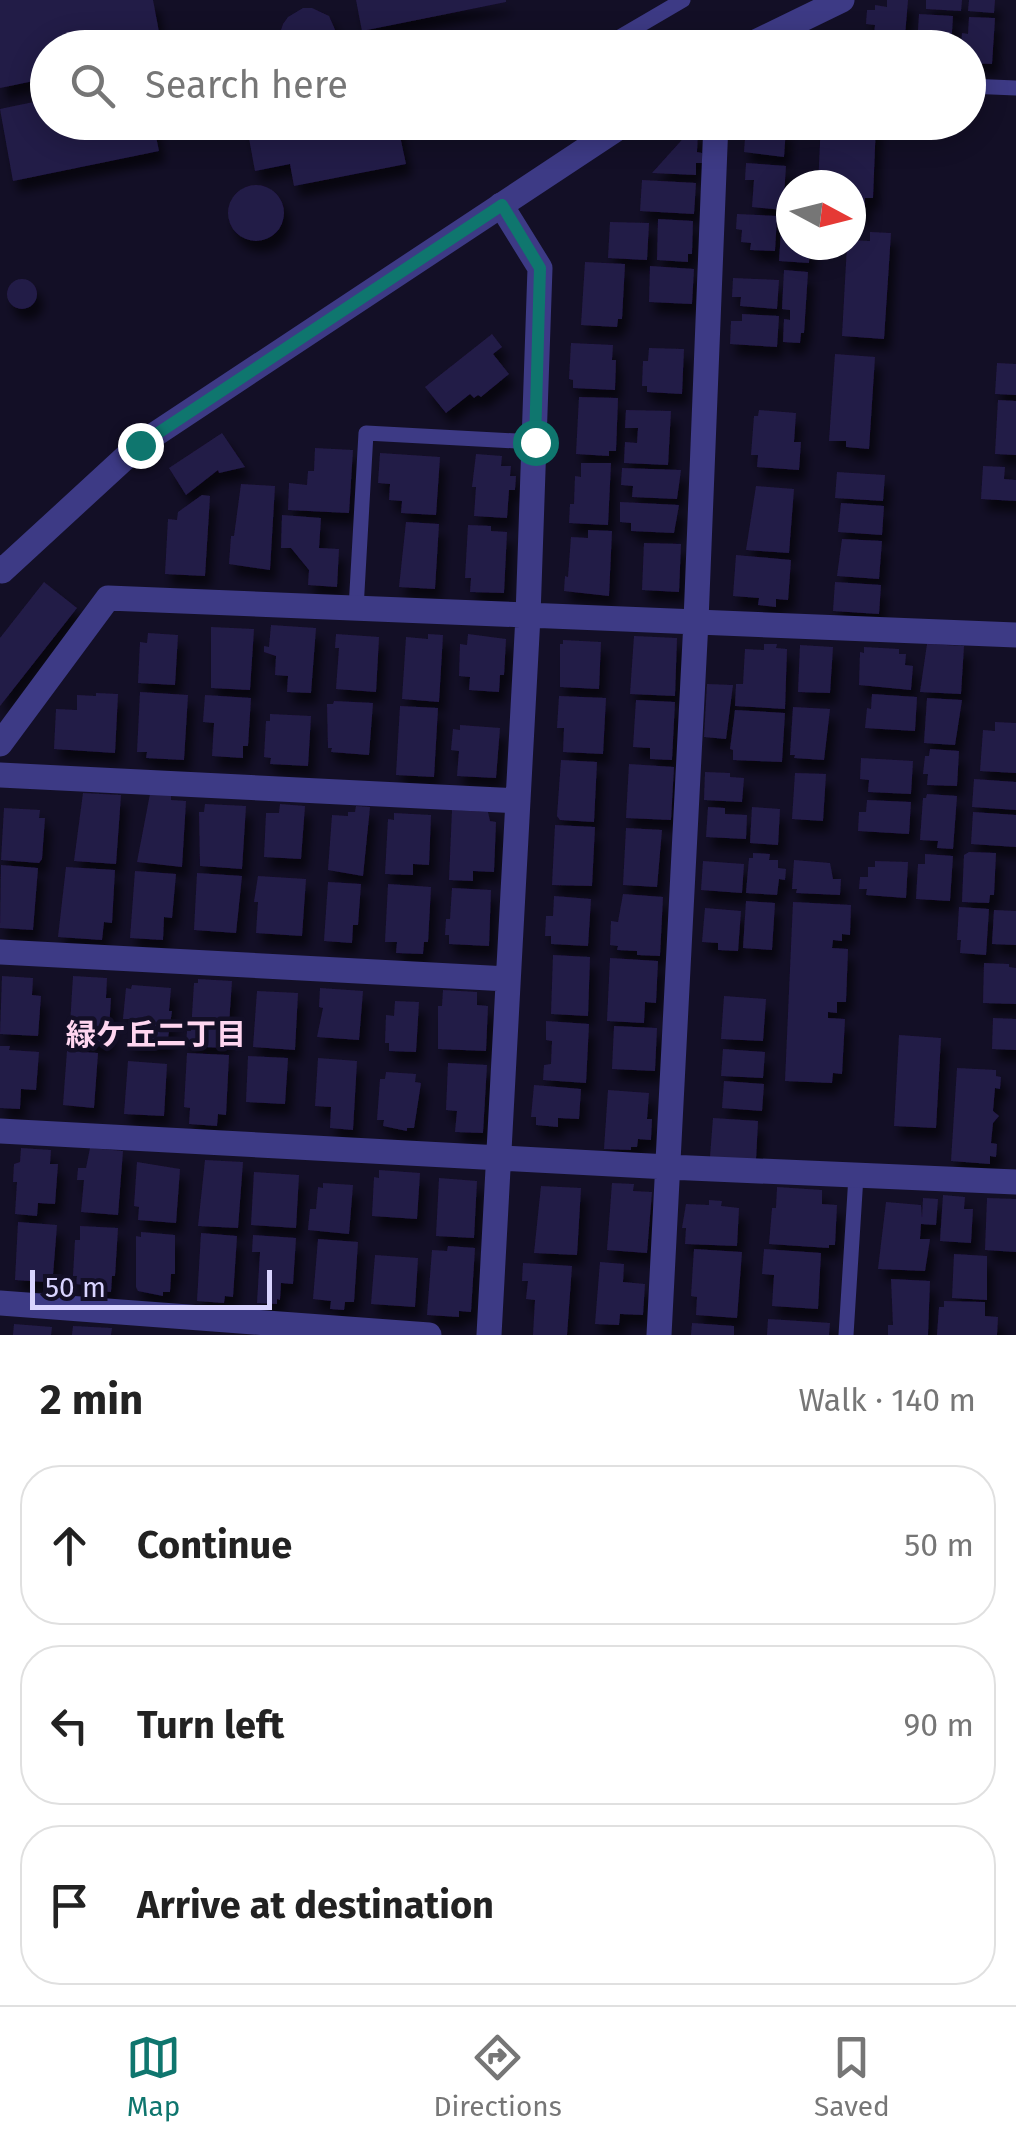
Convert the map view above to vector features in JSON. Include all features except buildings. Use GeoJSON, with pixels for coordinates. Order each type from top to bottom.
{"type":"FeatureCollection","features":[{"type":"Feature","properties":{"kind":"street"},"geometry":{"type":"LineString","coordinates":[[780,30],[842,0]]}},
{"type":"Feature","properties":{"kind":"street"},"geometry":{"type":"LineString","coordinates":[[0,570],[140,445],[600,140]]}},
{"type":"Feature","properties":{"kind":"street"},"geometry":{"type":"LineString","coordinates":[[659,1335],[696,622],[715,140]]}},
{"type":"Feature","properties":{"kind":"street"},"geometry":{"type":"LineString","coordinates":[[488,1335],[528,616],[540,268],[502,205]]}},
{"type":"Feature","properties":{"kind":"street"},"geometry":{"type":"LineString","coordinates":[[0,744],[108,598],[1016,635]]}},
{"type":"Feature","properties":{"kind":"street"},"geometry":{"type":"LineString","coordinates":[[0,776],[518,801]]}},
{"type":"Feature","properties":{"kind":"street"},"geometry":{"type":"LineString","coordinates":[[0,952],[508,979]]}},
{"type":"Feature","properties":{"kind":"street"},"geometry":{"type":"LineString","coordinates":[[0,1131],[1016,1182]]}},
{"type":"Feature","properties":{"kind":"street"},"geometry":{"type":"LineString","coordinates":[[0,1304],[429,1335]]}},
{"type":"Feature","properties":{"kind":"lane"},"geometry":{"type":"LineString","coordinates":[[631,30],[682,0]]}},
{"type":"Feature","properties":{"kind":"lane"},"geometry":{"type":"LineString","coordinates":[[986,87],[1016,88]]}},
{"type":"Feature","properties":{"kind":"lane"},"geometry":{"type":"LineString","coordinates":[[356,608],[366,432],[535,442]]}},
{"type":"Feature","properties":{"kind":"lane"},"geometry":{"type":"LineString","coordinates":[[846,1335],[856,1176]]}},
{"type":"Feature","properties":{"kind":"district","name":"緑ケ丘二丁目"},"geometry":{"type":"Point","coordinates":[156,1035]}},
{"type":"Feature","properties":{"kind":"route"},"geometry":{"type":"LineString","coordinates":[[140,445],[502,205],[540,268],[535,442]]}}]}
